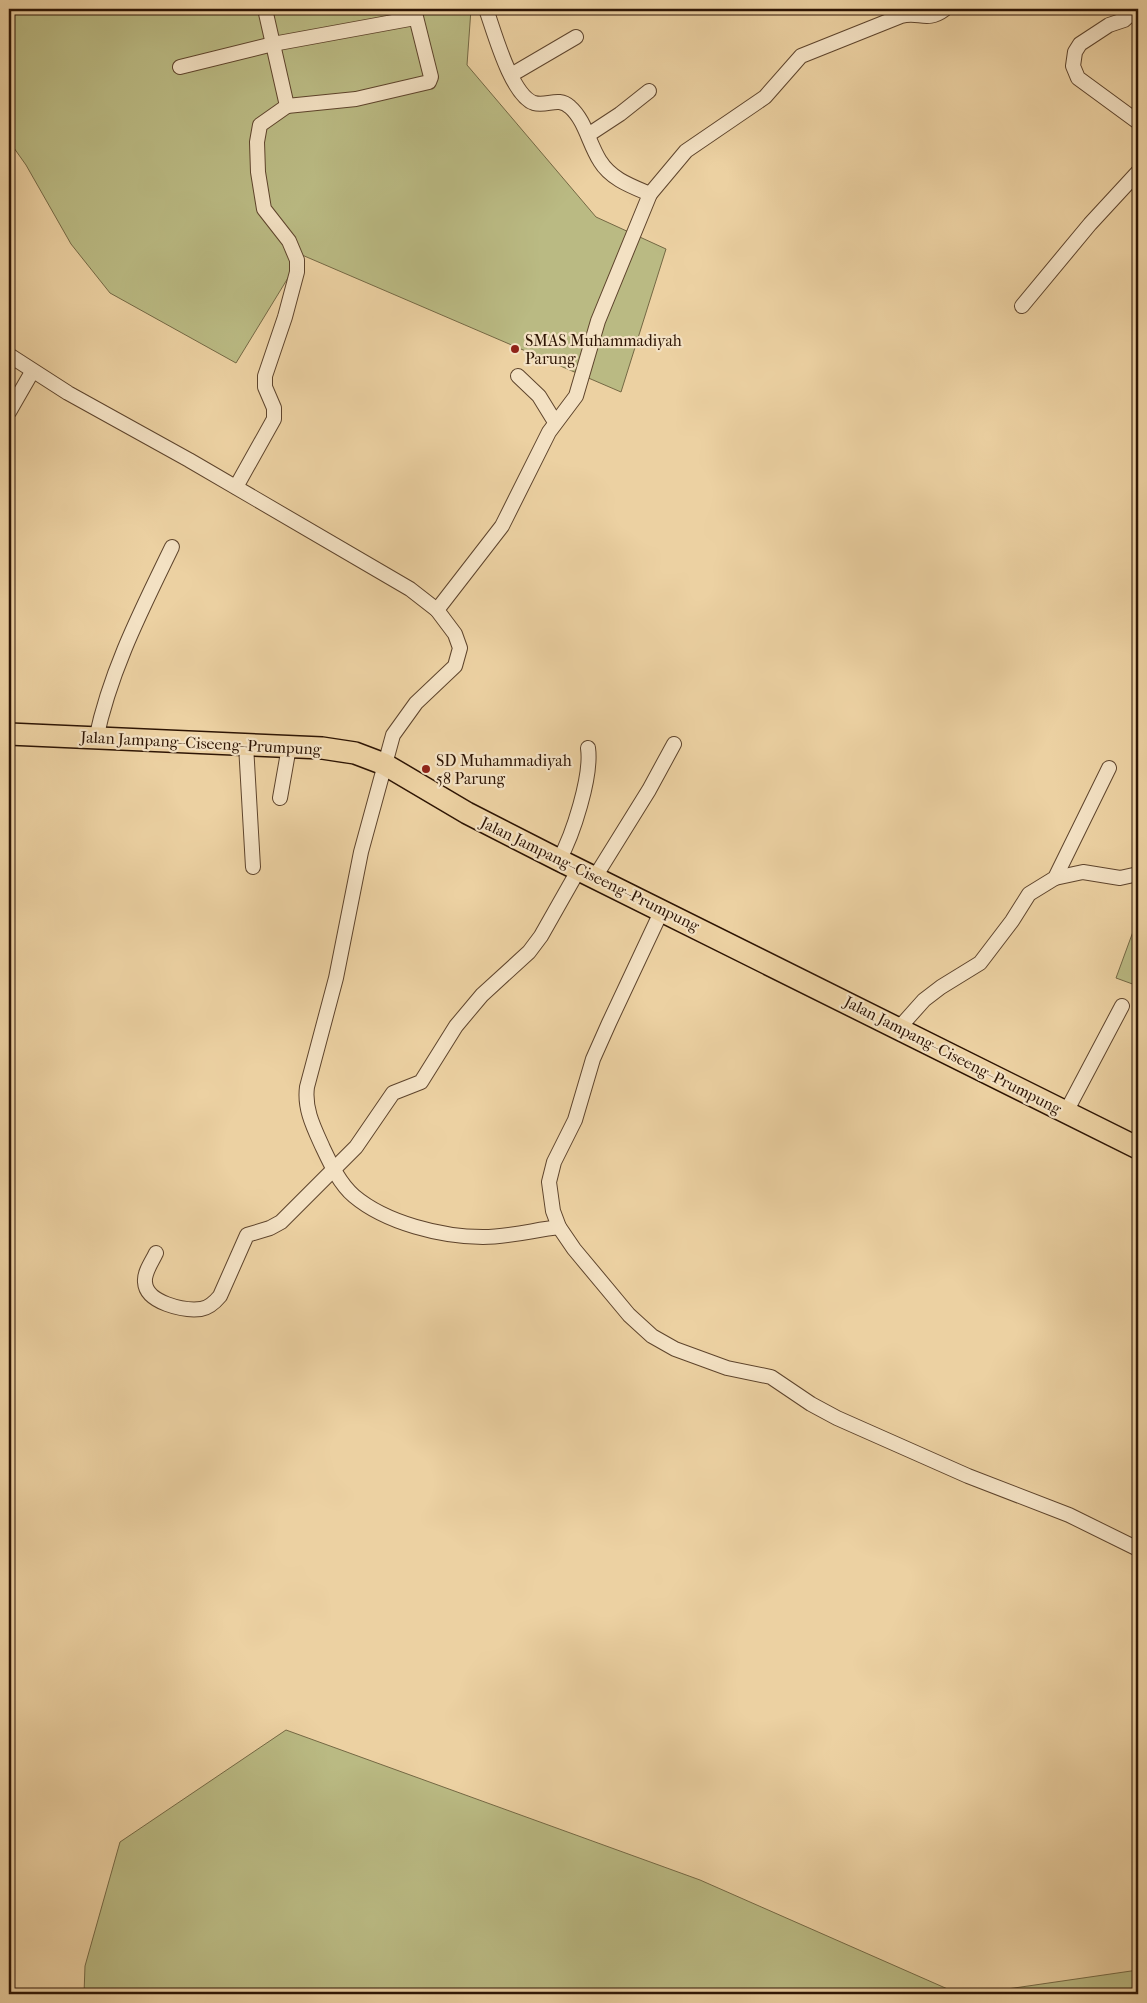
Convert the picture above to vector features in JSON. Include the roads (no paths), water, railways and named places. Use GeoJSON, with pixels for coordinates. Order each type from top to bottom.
{"type":"FeatureCollection","features":[{"type":"Feature","properties":{"kind":"main road","name":"Jalan Jampang–Ciseeng–Prumpung"},"geometry":{"type":"LineString","coordinates":[[9,734],[322,748],[355,753],[384,764],[467,813],[559,860],[1138,1148]]}},
{"type":"Feature","properties":{"kind":"street"},"geometry":{"type":"LineString","coordinates":[[265,9],[287,106]]}},
{"type":"Feature","properties":{"kind":"street"},"geometry":{"type":"LineString","coordinates":[[486,9],[511,75],[521,94],[538,104],[560,101],[572,108],[588,134],[600,160],[614,177],[650,194]]}},
{"type":"Feature","properties":{"kind":"street"},"geometry":{"type":"LineString","coordinates":[[437,610],[502,526],[556,422],[572,403],[581,386],[598,321],[650,194],[686,151],[765,97],[801,56],[900,16],[912,14],[927,18],[945,9]]}},
{"type":"Feature","properties":{"kind":"street"},"geometry":{"type":"LineString","coordinates":[[1136,9],[1124,20],[1109,24],[1080,44],[1075,52],[1073,66],[1078,78],[1138,122]]}},
{"type":"Feature","properties":{"kind":"street"},"geometry":{"type":"LineString","coordinates":[[180,67],[414,13],[431,77],[428,82],[356,99],[287,106],[263,122],[258,129],[258,172],[264,209],[290,241],[297,260],[298,272],[265,376],[265,387],[274,408],[274,418],[236,487]]}},
{"type":"Feature","properties":{"kind":"street"},"geometry":{"type":"LineString","coordinates":[[511,75],[576,37]]}},
{"type":"Feature","properties":{"kind":"street"},"geometry":{"type":"LineString","coordinates":[[588,134],[620,114],[648,91]]}},
{"type":"Feature","properties":{"kind":"street"},"geometry":{"type":"LineString","coordinates":[[1022,306],[1090,224],[1138,172]]}},
{"type":"Feature","properties":{"kind":"street"},"geometry":{"type":"LineString","coordinates":[[9,355],[32,372],[236,487],[410,589],[437,610],[454,634],[460,648],[455,666],[416,703],[398,726],[384,764],[352,896],[336,978],[307,1087],[306,1096],[309,1115],[332,1169],[353,1195],[366,1204],[402,1222],[442,1234],[484,1237],[559,1227]]}},
{"type":"Feature","properties":{"kind":"street"},"geometry":{"type":"LineString","coordinates":[[9,412],[32,372]]}},
{"type":"Feature","properties":{"kind":"street"},"geometry":{"type":"LineString","coordinates":[[518,376],[539,396],[556,422]]}},
{"type":"Feature","properties":{"kind":"street"},"geometry":{"type":"LineString","coordinates":[[96,739],[102,708],[114,674],[142,609],[172,547]]}},
{"type":"Feature","properties":{"kind":"street"},"geometry":{"type":"LineString","coordinates":[[156,1253],[145,1278],[146,1288],[149,1293],[155,1298],[178,1306],[203,1309],[210,1306],[220,1296],[247,1235],[270,1228],[281,1222],[356,1147],[393,1093],[420,1082],[456,1026],[482,995],[530,952],[649,790],[674,744]]}},
{"type":"Feature","properties":{"kind":"street"},"geometry":{"type":"LineString","coordinates":[[246,745],[253,867]]}},
{"type":"Feature","properties":{"kind":"street"},"geometry":{"type":"LineString","coordinates":[[280,798],[289,747]]}},
{"type":"Feature","properties":{"kind":"street"},"geometry":{"type":"LineString","coordinates":[[559,860],[574,824],[586,777],[588,748]]}},
{"type":"Feature","properties":{"kind":"street"},"geometry":{"type":"LineString","coordinates":[[1055,878],[1109,768]]}},
{"type":"Feature","properties":{"kind":"street"},"geometry":{"type":"LineString","coordinates":[[899,1028],[924,1000],[980,963],[1012,921],[1029,894],[1055,878],[1083,872],[1120,878],[1138,874]]}},
{"type":"Feature","properties":{"kind":"street"},"geometry":{"type":"LineString","coordinates":[[662,910],[609,1022],[594,1060],[575,1120],[554,1162],[549,1182],[553,1211],[559,1227],[574,1250],[629,1315],[652,1336],[675,1349],[727,1368],[771,1377],[811,1404],[837,1418],[968,1476],[1069,1515],[1138,1549]]}},
{"type":"Feature","properties":{"kind":"street"},"geometry":{"type":"LineString","coordinates":[[1066,1112],[1122,1006]]}},
{"type":"Feature","properties":{"kind":"place","name":"SMAS Muhammadiyah Parung"},"geometry":{"type":"Point","coordinates":[515,349]}},
{"type":"Feature","properties":{"kind":"place","name":"SD Muhammadiyah 58 Parung"},"geometry":{"type":"Point","coordinates":[426,769]}}]}
